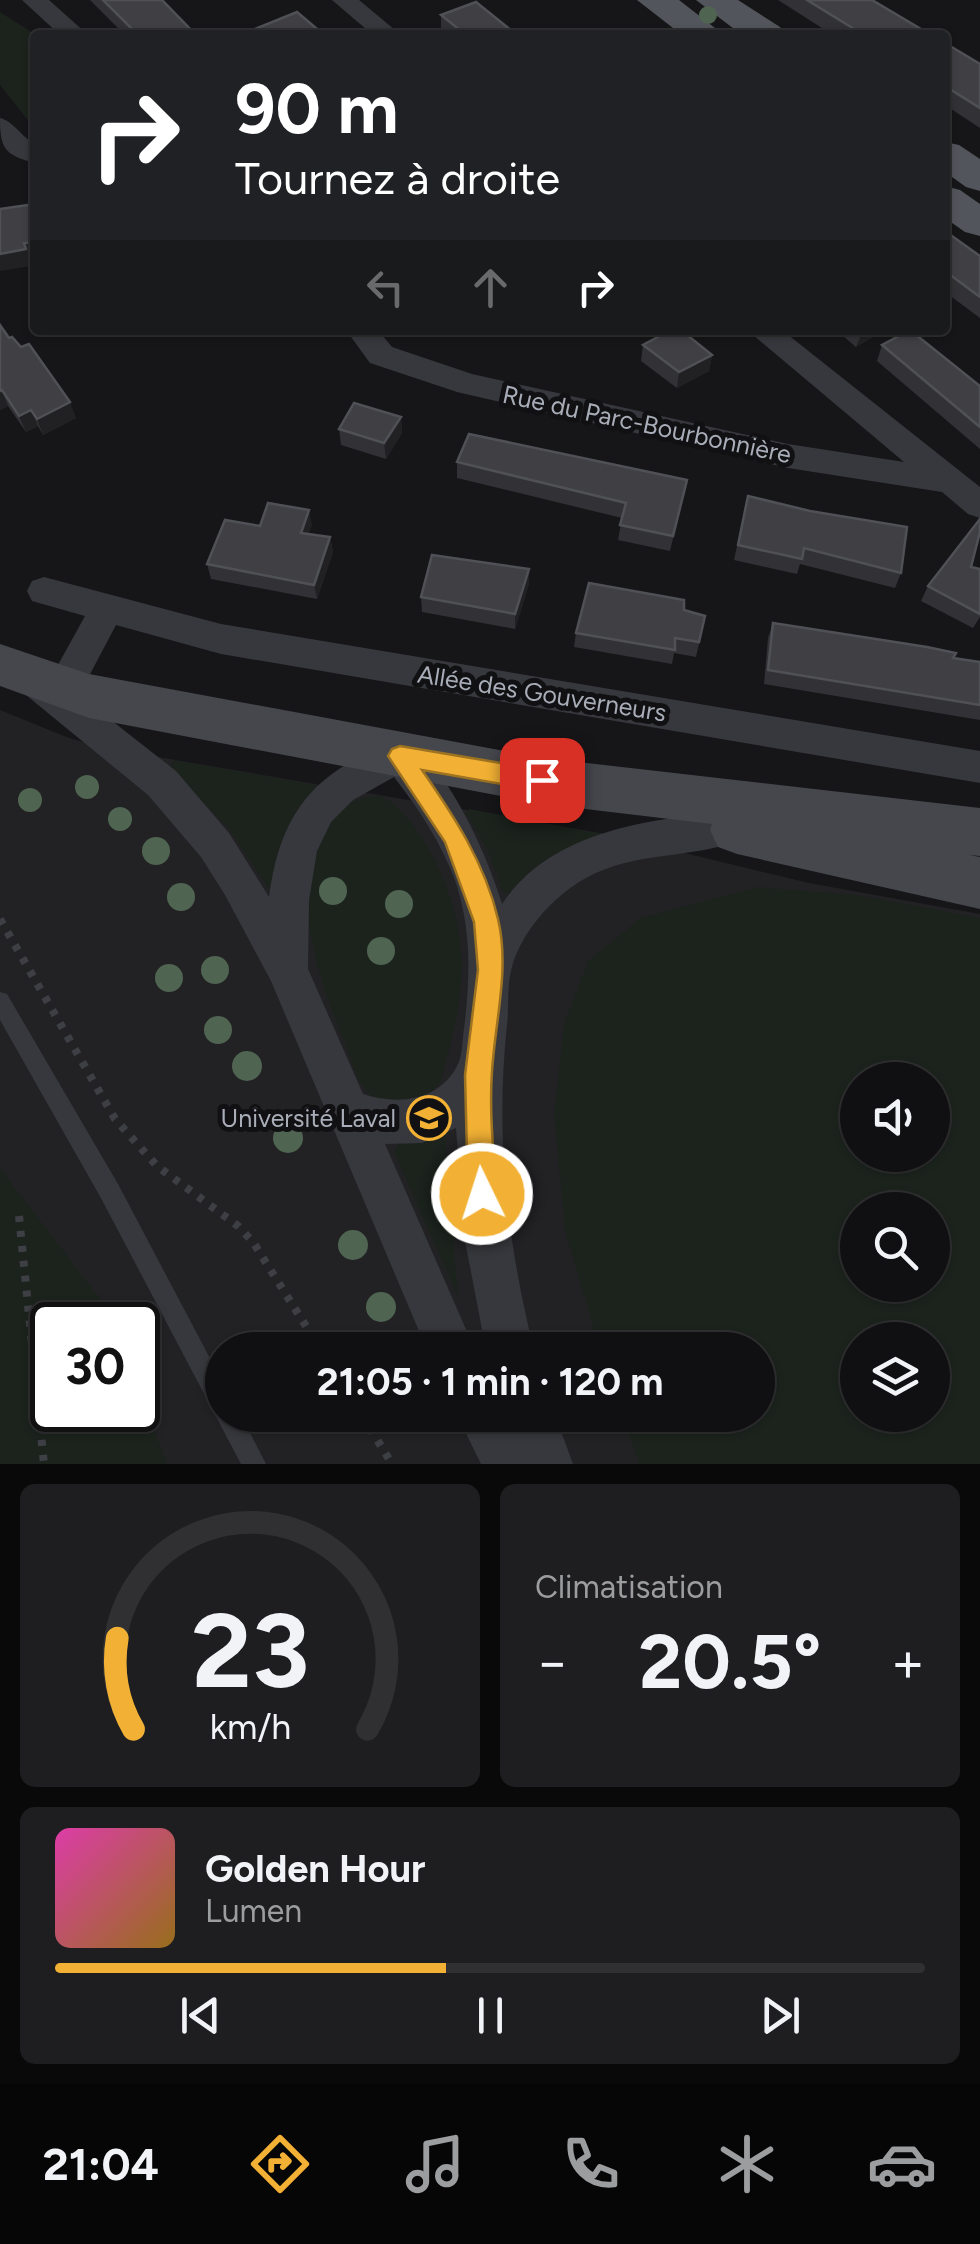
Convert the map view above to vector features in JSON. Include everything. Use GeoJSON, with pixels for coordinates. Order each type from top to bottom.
{"type":"FeatureCollection","features":[{"type":"Feature","properties":{"kind":"main road"},"geometry":{"type":"LineString","coordinates":[[655,0],[699,30]]}},
{"type":"Feature","properties":{"kind":"main road"},"geometry":{"type":"LineString","coordinates":[[714,0],[759,30]]}},
{"type":"Feature","properties":{"kind":"main road"},"geometry":{"type":"LineString","coordinates":[[950,157],[980,178]]}},
{"type":"Feature","properties":{"kind":"main road"},"geometry":{"type":"LineString","coordinates":[[950,202],[980,223]]}},
{"type":"Feature","properties":{"kind":"main road"},"geometry":{"type":"LineString","coordinates":[[31,677],[400,756],[542,780],[980,832]]}},
{"type":"Feature","properties":{"kind":"main road"},"geometry":{"type":"LineString","coordinates":[[542,780],[727,828],[980,883]]}},
{"type":"Feature","properties":{"kind":"street"},"geometry":{"type":"LineString","coordinates":[[34,0],[69,30]]}},
{"type":"Feature","properties":{"kind":"street"},"geometry":{"type":"LineString","coordinates":[[344,0],[382,30]]}},
{"type":"Feature","properties":{"kind":"street"},"geometry":{"type":"LineString","coordinates":[[0,126],[14,144],[30,152]]}},
{"type":"Feature","properties":{"kind":"street","name":"Rue du Parc-Bourbonnière"},"geometry":{"type":"LineString","coordinates":[[365,335],[381,355],[468,384],[788,456],[948,480]]}},
{"type":"Feature","properties":{"kind":"street"},"geometry":{"type":"LineString","coordinates":[[768,335],[980,505]]}},
{"type":"Feature","properties":{"kind":"street","name":"Allée des Gouverneurs"},"geometry":{"type":"LineString","coordinates":[[44,590],[222,639],[333,660],[980,767]]}},
{"type":"Feature","properties":{"kind":"street"},"geometry":{"type":"LineString","coordinates":[[106,610],[31,677],[138,762],[188,812],[239,882],[286,969],[442,1332]]}},
{"type":"Feature","properties":{"kind":"street"},"geometry":{"type":"LineString","coordinates":[[286,969],[286,929],[293,880],[315,813],[348,783],[400,756],[448,825],[474,882],[486,922],[490,970],[478,1075],[484,1215],[507,1332]]}},
{"type":"Feature","properties":{"kind":"street"},"geometry":{"type":"LineString","coordinates":[[490,970],[530,898],[570,867],[605,851],[643,841],[727,828]]}},
{"type":"Feature","properties":{"kind":"street"},"geometry":{"type":"LineString","coordinates":[[349,1112],[389,1124],[421,1122],[454,1105],[478,1075]]}},
{"type":"Feature","properties":{"kind":"street"},"geometry":{"type":"LineString","coordinates":[[491,1432],[508,1464]]}},
{"type":"Feature","properties":{"kind":"street"},"geometry":{"type":"LineString","coordinates":[[536,1432],[548,1464]]}},
{"type":"Feature","properties":{"kind":"lane"},"geometry":{"type":"LineString","coordinates":[[0,1001],[110,1192],[205,1372]]}},
{"type":"Feature","properties":{"kind":"lane"},"geometry":{"type":"LineString","coordinates":[[237,1432],[254,1464]]}},
{"type":"Feature","properties":{"kind":"path"},"geometry":{"type":"LineString","coordinates":[[0,919],[115,1119],[157,1166],[238,1226],[253,1242],[310,1332]]}},
{"type":"Feature","properties":{"kind":"path"},"geometry":{"type":"LineString","coordinates":[[19,1216],[44,1464]]}},
{"type":"Feature","properties":{"kind":"path"},"geometry":{"type":"LineString","coordinates":[[372,1432],[392,1464]]}},
{"type":"Feature","properties":{"kind":"shaded area"},"geometry":{"type":"Polygon","coordinates":[[[0,12],[30,31],[30,123],[0,85],[0,12]]]}},
{"type":"Feature","properties":{"kind":"shaded area","name":"Université Laval"},"geometry":{"type":"Polygon","coordinates":[[[0,710],[69,738],[106,748],[606,834],[809,883],[980,914],[980,1464],[0,1464],[0,710]]]}},
{"type":"Feature","properties":{"kind":"shaded area"},"geometry":{"type":"Polygon","coordinates":[[[174,760],[316,785],[294,817],[269,889],[228,828],[169,767],[174,760]]]}},
{"type":"Feature","properties":{"kind":"shaded area"},"geometry":{"type":"Polygon","coordinates":[[[382,796],[413,824],[437,864],[453,907],[461,949],[457,1014],[442,1078],[428,1094],[406,1104],[384,1103],[374,1098],[356,1073],[328,1000],[308,914],[310,861],[334,817],[353,801],[382,796]]]}},
{"type":"Feature","properties":{"kind":"shaded area"},"geometry":{"type":"Polygon","coordinates":[[[469,809],[607,835],[513,895],[503,892],[487,849],[466,813],[469,809]]]}},
{"type":"Feature","properties":{"kind":"shaded area"},"geometry":{"type":"Polygon","coordinates":[[[757,887],[857,895],[980,918],[980,1464],[639,1464],[628,1432],[775,1432],[775,1332],[595,1332],[565,1231],[554,1114],[564,1024],[588,961],[641,918],[757,887]]]}},
{"type":"Feature","properties":{"kind":"shaded area"},"geometry":{"type":"Polygon","coordinates":[[[440,1133],[445,1136],[458,1297],[394,1152],[399,1143],[440,1133]]]}},
{"type":"Feature","properties":{"kind":"shaded area"},"geometry":{"type":"Polygon","coordinates":[[[0,1168],[103,1302],[30,1302],[30,1432],[155,1432],[167,1464],[0,1464],[0,1168]]]}},
{"type":"Feature","properties":{"kind":"building"},"geometry":{"type":"Polygon","coordinates":[[[103,0],[162,0],[191,30],[133,30],[103,0]]]}},
{"type":"Feature","properties":{"kind":"building"},"geometry":{"type":"Polygon","coordinates":[[[807,0],[872,0],[923,30],[856,30],[807,0]]]}},
{"type":"Feature","properties":{"kind":"building"},"geometry":{"type":"Polygon","coordinates":[[[476,2],[511,30],[460,30],[441,15],[476,2]]]}},
{"type":"Feature","properties":{"kind":"building"},"geometry":{"type":"Polygon","coordinates":[[[297,12],[318,30],[252,30],[297,12]]]}},
{"type":"Feature","properties":{"kind":"building"},"geometry":{"type":"Polygon","coordinates":[[[950,46],[980,64],[980,108],[950,89],[950,46]]]}},
{"type":"Feature","properties":{"kind":"building"},"geometry":{"type":"Polygon","coordinates":[[[30,205],[30,242],[24,243],[26,249],[0,254],[0,209],[30,205]]]}},
{"type":"Feature","properties":{"kind":"building"},"geometry":{"type":"Polygon","coordinates":[[[950,235],[980,256],[980,297],[950,275],[950,235]]]}},
{"type":"Feature","properties":{"kind":"building"},"geometry":{"type":"Polygon","coordinates":[[[0,325],[21,347],[29,344],[70,402],[37,419],[31,410],[19,416],[0,391],[0,325]]]}},
{"type":"Feature","properties":{"kind":"building"},"geometry":{"type":"Polygon","coordinates":[[[662,335],[687,335],[712,355],[679,372],[643,345],[662,335]]]}},
{"type":"Feature","properties":{"kind":"building"},"geometry":{"type":"Polygon","coordinates":[[[901,335],[916,335],[980,386],[980,427],[882,345],[901,335]]]}},
{"type":"Feature","properties":{"kind":"building"},"geometry":{"type":"Polygon","coordinates":[[[354,403],[401,417],[384,443],[339,429],[354,403]]]}},
{"type":"Feature","properties":{"kind":"building"},"geometry":{"type":"Polygon","coordinates":[[[469,434],[687,480],[673,536],[620,525],[626,503],[457,462],[469,434]]]}},
{"type":"Feature","properties":{"kind":"building"},"geometry":{"type":"Polygon","coordinates":[[[748,496],[907,527],[901,573],[804,548],[802,559],[738,545],[748,496]]]}},
{"type":"Feature","properties":{"kind":"building"},"geometry":{"type":"Polygon","coordinates":[[[268,503],[309,510],[301,533],[330,537],[314,585],[207,564],[225,520],[260,526],[268,503]]]}},
{"type":"Feature","properties":{"kind":"building"},"geometry":{"type":"Polygon","coordinates":[[[980,519],[971,567],[980,569],[980,614],[928,586],[980,519]]]}},
{"type":"Feature","properties":{"kind":"building"},"geometry":{"type":"Polygon","coordinates":[[[432,555],[529,569],[515,614],[421,597],[432,555]]]}},
{"type":"Feature","properties":{"kind":"building"},"geometry":{"type":"Polygon","coordinates":[[[589,583],[684,600],[684,610],[705,616],[699,642],[675,638],[675,650],[576,633],[589,583]]]}},
{"type":"Feature","properties":{"kind":"building"},"geometry":{"type":"Polygon","coordinates":[[[773,623],[927,647],[956,653],[953,658],[980,662],[980,705],[768,670],[773,623]]]}},
{"type":"Feature","properties":{"kind":"place","name":"Université Laval"},"geometry":{"type":"Point","coordinates":[429,1118]}},
{"type":"Feature","properties":{"kind":"route"},"geometry":{"type":"LineString","coordinates":[[482,1194],[478,1075],[490,943],[474,882],[454,836],[400,756],[542,780]]}}]}
